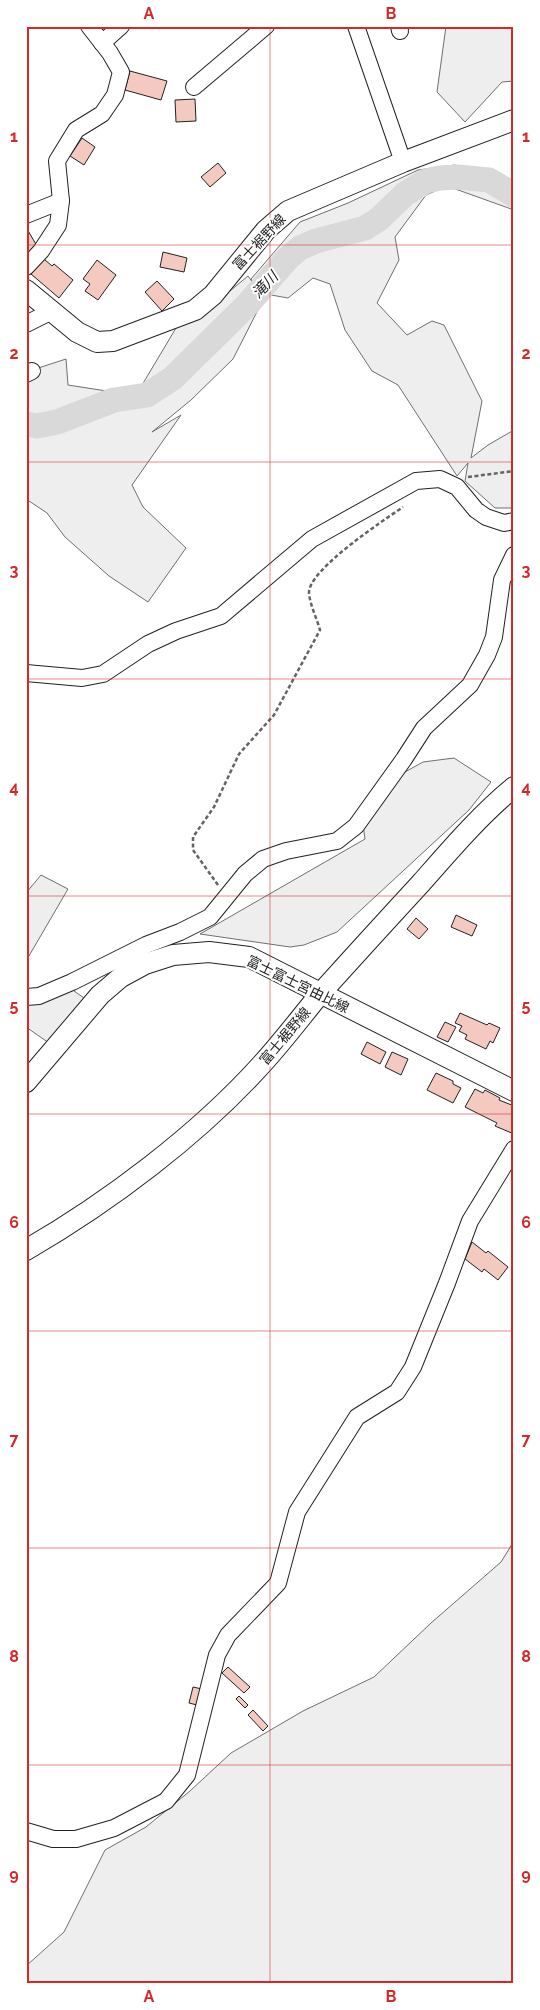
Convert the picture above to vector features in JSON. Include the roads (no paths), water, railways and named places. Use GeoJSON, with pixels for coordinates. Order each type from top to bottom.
{"type":"FeatureCollection","features":[{"type":"Feature","properties":{"kind":"main road","name":"富士裾野線"},"geometry":{"type":"LineString","coordinates":[[26,290],[77,332],[97,342],[113,342],[195,310],[213,294],[266,230],[288,211],[404,162],[514,120]]}},
{"type":"Feature","properties":{"kind":"main road","name":"富士裾野線"},"geometry":{"type":"LineString","coordinates":[[26,1250],[57,1233],[173,1147],[221,1104],[262,1064],[320,994],[438,863],[497,801],[514,788]]}},
{"type":"Feature","properties":{"kind":"main road","name":"富士富士宮由比線"},"geometry":{"type":"LineString","coordinates":[[26,1082],[100,995],[121,977],[145,964],[173,955],[209,952],[249,957],[514,1091]]}},
{"type":"Feature","properties":{"kind":"street"},"geometry":{"type":"LineString","coordinates":[[26,267],[41,251],[58,226],[61,201],[57,161],[76,130],[102,114],[115,96],[121,72],[89,26]]}},
{"type":"Feature","properties":{"kind":"street"},"geometry":{"type":"LineString","coordinates":[[102,43],[121,26]]}},
{"type":"Feature","properties":{"kind":"street"},"geometry":{"type":"LineString","coordinates":[[194,87],[266,26]]}},
{"type":"Feature","properties":{"kind":"street"},"geometry":{"type":"LineString","coordinates":[[356,26],[404,162]]}},
{"type":"Feature","properties":{"kind":"street"},"geometry":{"type":"LineString","coordinates":[[26,215],[61,201]]}},
{"type":"Feature","properties":{"kind":"street"},"geometry":{"type":"LineString","coordinates":[[26,324],[52,311]]}},
{"type":"Feature","properties":{"kind":"street"},"geometry":{"type":"LineString","coordinates":[[26,673],[82,678],[103,674],[148,644],[176,631],[221,616],[312,539],[416,481],[440,479],[457,486],[476,510],[486,517],[504,523],[514,521]]}},
{"type":"Feature","properties":{"kind":"street"},"geometry":{"type":"LineString","coordinates":[[26,997],[39,996],[72,982],[146,945],[180,932],[210,917],[245,874],[263,859],[337,841],[356,826],[424,728],[470,685],[494,637],[502,580],[514,555]]}},
{"type":"Feature","properties":{"kind":"street"},"geometry":{"type":"LineString","coordinates":[[26,1831],[53,1839],[76,1839],[114,1828],[166,1801],[187,1776],[217,1655],[228,1634],[278,1583],[297,1512],[357,1417],[397,1392],[413,1367],[470,1220],[514,1149]]}},
{"type":"Feature","properties":{"kind":"waterway","name":"滝川"},"geometry":{"type":"LineString","coordinates":[[26,424],[37,426],[57,422],[114,400],[147,395],[173,378],[247,305],[288,258],[300,248],[316,241],[365,228],[379,219],[405,194],[426,181],[458,177],[489,180],[514,195]]}}]}
